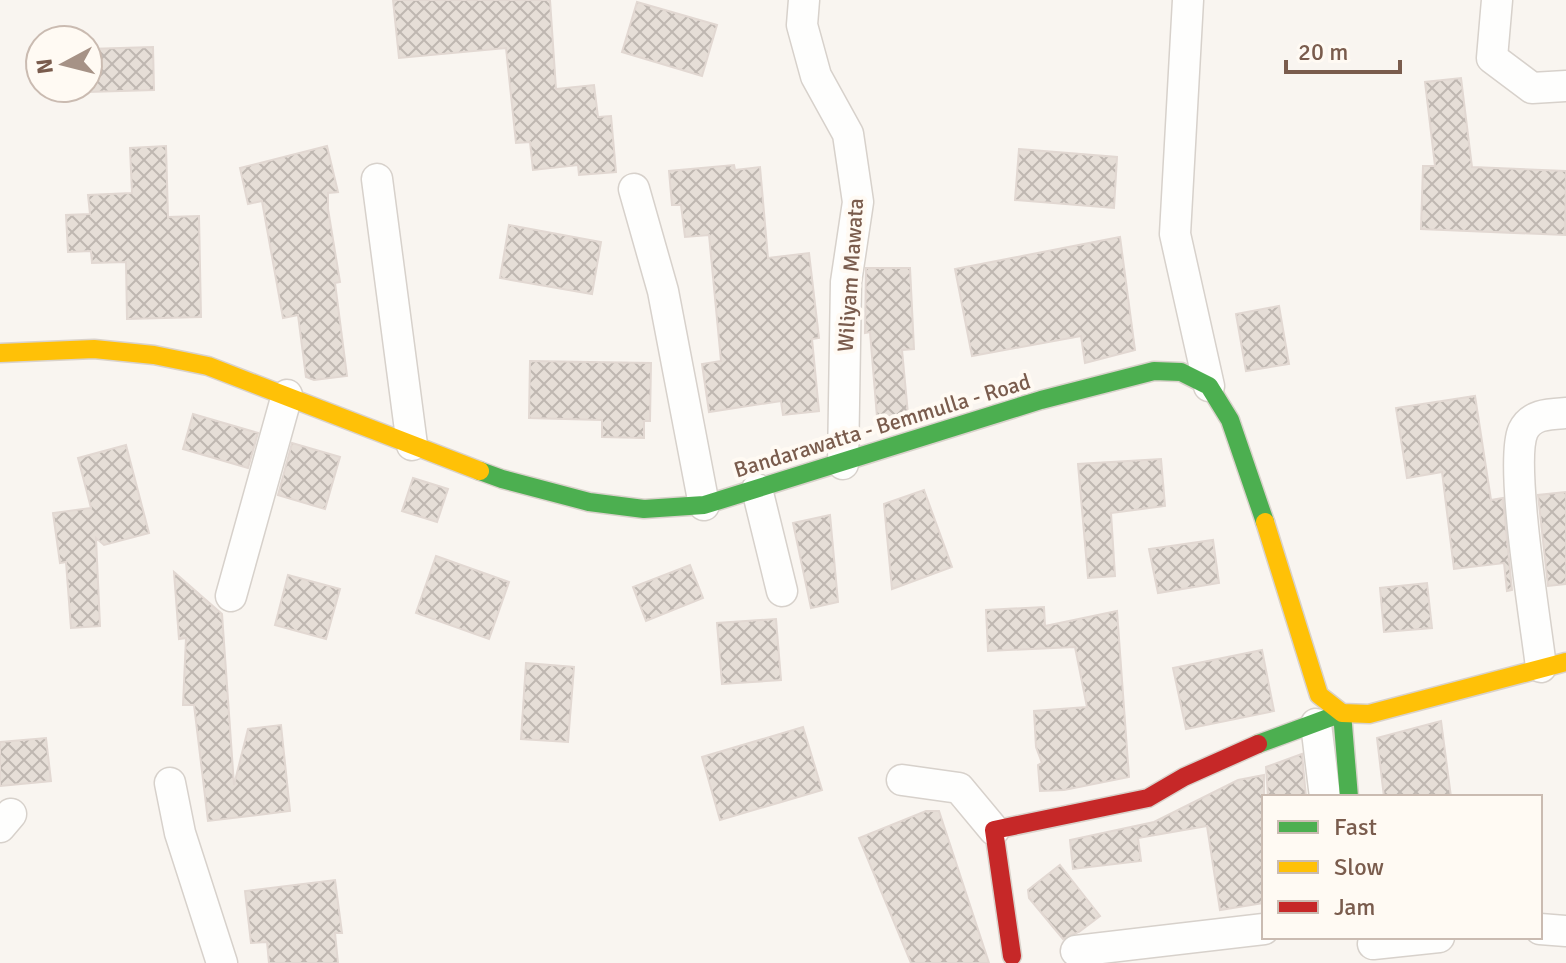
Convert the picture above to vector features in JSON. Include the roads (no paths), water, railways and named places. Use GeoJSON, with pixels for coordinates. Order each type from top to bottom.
{"type":"FeatureCollection","features":[{"type":"Feature","properties":{"kind":"street","name":"Wiliyam Mawata"},"geometry":{"type":"LineString","coordinates":[[804,0],[802,25],[816,76],[848,134],[858,202],[846,282],[843,464]]}},
{"type":"Feature","properties":{"kind":"street"},"geometry":{"type":"LineString","coordinates":[[1188,0],[1175,234],[1209,386],[1230,420],[1259,502],[1319,695],[1329,718],[1348,795]]}},
{"type":"Feature","properties":{"kind":"street"},"geometry":{"type":"LineString","coordinates":[[1497,0],[1492,58],[1532,88],[1566,86]]}},
{"type":"Feature","properties":{"kind":"street"},"geometry":{"type":"LineString","coordinates":[[377,179],[412,445]]}},
{"type":"Feature","properties":{"kind":"street"},"geometry":{"type":"LineString","coordinates":[[634,189],[663,291],[704,505]]}},
{"type":"Feature","properties":{"kind":"street","name":"Bandarawatta - Bemmulla - Road"},"geometry":{"type":"LineString","coordinates":[[0,353],[94,349],[154,355],[208,366],[502,479],[589,502],[644,509],[704,505],[1041,400],[1154,371],[1181,372],[1209,386]]}},
{"type":"Feature","properties":{"kind":"street"},"geometry":{"type":"LineString","coordinates":[[231,596],[287,395]]}},
{"type":"Feature","properties":{"kind":"street"},"geometry":{"type":"LineString","coordinates":[[994,830],[1148,798],[1184,777],[1261,742],[1329,718],[1369,714],[1553,664],[1521,501],[1520,445],[1524,429],[1540,415],[1566,413]]}},
{"type":"Feature","properties":{"kind":"street"},"geometry":{"type":"LineString","coordinates":[[757,489],[782,591]]}},
{"type":"Feature","properties":{"kind":"street"},"geometry":{"type":"LineString","coordinates":[[1325,795],[1329,718]]}},
{"type":"Feature","properties":{"kind":"street"},"geometry":{"type":"LineString","coordinates":[[902,780],[959,788],[994,830],[1012,956]]}},
{"type":"Feature","properties":{"kind":"street"},"geometry":{"type":"LineString","coordinates":[[170,783],[180,833],[222,963]]}},
{"type":"Feature","properties":{"kind":"street"},"geometry":{"type":"LineString","coordinates":[[1076,951],[1262,929]]}},
{"type":"Feature","properties":{"kind":"street"},"geometry":{"type":"LineString","coordinates":[[1542,929],[1566,931]]}},
{"type":"Feature","properties":{"kind":"street"},"geometry":{"type":"LineString","coordinates":[[1374,948],[1427,939]]}}]}
